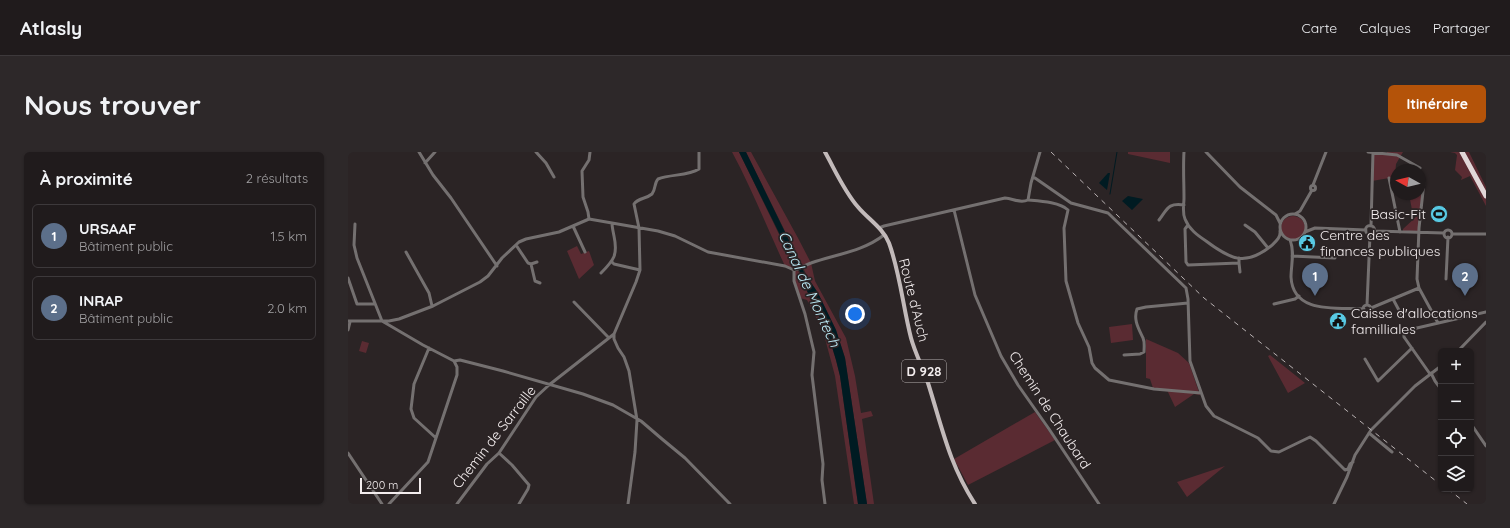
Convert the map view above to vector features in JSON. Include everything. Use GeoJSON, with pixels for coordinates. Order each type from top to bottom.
{"type":"FeatureCollection","features":[{"type":"Feature","properties":{"kind":"highway"},"geometry":{"type":"LineString","coordinates":[[1463,152],[1486,195]]}},
{"type":"Feature","properties":{"kind":"main road","name":"D 928"},"geometry":{"type":"LineString","coordinates":[[825,152],[852,199],[884,235]]}},
{"type":"Feature","properties":{"kind":"main road","name":"Route d'Auch"},"geometry":{"type":"LineString","coordinates":[[884,235],[888,242],[894,263],[911,340],[928,380],[947,448],[958,474],[975,504]]}},
{"type":"Feature","properties":{"kind":"street"},"geometry":{"type":"LineString","coordinates":[[419,152],[496,266]]}},
{"type":"Feature","properties":{"kind":"street"},"geometry":{"type":"LineString","coordinates":[[425,163],[435,152]]}},
{"type":"Feature","properties":{"kind":"street"},"geometry":{"type":"LineString","coordinates":[[536,152],[546,163],[554,177]]}},
{"type":"Feature","properties":{"kind":"street"},"geometry":{"type":"LineString","coordinates":[[588,219],[588,212],[583,197],[582,171],[589,160],[590,152]]}},
{"type":"Feature","properties":{"kind":"street","name":"Chemin de Sarraille"},"geometry":{"type":"LineString","coordinates":[[457,504],[484,469],[499,453],[530,406],[549,385],[614,334],[640,270],[639,228],[634,206],[636,201],[651,195],[655,190],[655,184],[658,178],[676,174],[686,174],[699,169],[699,152]]}},
{"type":"Feature","properties":{"kind":"street"},"geometry":{"type":"LineString","coordinates":[[1028,200],[1032,177],[1040,152]]}},
{"type":"Feature","properties":{"kind":"street"},"geometry":{"type":"LineString","coordinates":[[1184,152],[1184,216],[1188,225],[1196,234],[1224,254],[1239,258],[1254,256],[1268,248],[1281,234],[1280,223],[1276,215]]}},
{"type":"Feature","properties":{"kind":"street"},"geometry":{"type":"LineString","coordinates":[[1206,152],[1240,188],[1276,215],[1285,217]]}},
{"type":"Feature","properties":{"kind":"street"},"geometry":{"type":"LineString","coordinates":[[1280,223],[1285,217],[1299,212],[1302,208],[1312,190],[1310,187],[1314,185],[1326,152]]}},
{"type":"Feature","properties":{"kind":"street"},"geometry":{"type":"LineString","coordinates":[[1368,152],[1397,155],[1413,164]]}},
{"type":"Feature","properties":{"kind":"street"},"geometry":{"type":"LineString","coordinates":[[1373,153],[1371,226],[1375,231]]}},
{"type":"Feature","properties":{"kind":"street"},"geometry":{"type":"LineString","coordinates":[[1033,178],[1071,203],[1108,213],[1185,287],[1188,303],[1190,361],[1206,406],[1214,416],[1258,438],[1271,451],[1279,452],[1310,437],[1316,441],[1345,470],[1348,469],[1350,464],[1353,462]]}},
{"type":"Feature","properties":{"kind":"street"},"geometry":{"type":"LineString","coordinates":[[1389,178],[1400,232]]}},
{"type":"Feature","properties":{"kind":"street"},"geometry":{"type":"LineString","coordinates":[[879,228],[1005,198],[1010,198],[1021,202],[1028,200],[1044,202],[1067,208],[1068,210],[1064,228],[1066,281],[1078,323],[1089,347],[1092,363],[1098,372],[1109,380],[1131,385],[1154,389],[1201,393]]}},
{"type":"Feature","properties":{"kind":"street"},"geometry":{"type":"LineString","coordinates":[[1422,200],[1418,232],[1417,279],[1419,288],[1438,323]]}},
{"type":"Feature","properties":{"kind":"street"},"geometry":{"type":"LineString","coordinates":[[1158,220],[1171,205],[1184,205]]}},
{"type":"Feature","properties":{"kind":"street"},"geometry":{"type":"LineString","coordinates":[[1302,208],[1306,232]]}},
{"type":"Feature","properties":{"kind":"street","name":"Chemin de Chaubard"},"geometry":{"type":"LineString","coordinates":[[954,210],[975,295],[1001,356],[1018,385],[1099,504]]}},
{"type":"Feature","properties":{"kind":"street"},"geometry":{"type":"LineString","coordinates":[[1295,214],[1303,218]]}},
{"type":"Feature","properties":{"kind":"street"},"geometry":{"type":"LineString","coordinates":[[348,330],[349,322],[399,319],[432,306],[480,282],[488,276],[502,258],[516,245],[526,239],[559,232],[588,219],[666,233],[708,252],[782,266],[795,270],[810,263],[856,251],[884,235]]}},
{"type":"Feature","properties":{"kind":"street"},"geometry":{"type":"LineString","coordinates":[[601,273],[612,262],[617,248],[612,223]]}},
{"type":"Feature","properties":{"kind":"street"},"geometry":{"type":"LineString","coordinates":[[355,224],[354,245],[357,258],[382,321],[454,361],[457,367],[457,375],[426,466],[389,504]]}},
{"type":"Feature","properties":{"kind":"street"},"geometry":{"type":"LineString","coordinates":[[1188,225],[1186,229],[1186,262],[1188,265],[1239,263]]}},
{"type":"Feature","properties":{"kind":"street"},"geometry":{"type":"LineString","coordinates":[[1245,225],[1255,232],[1268,248]]}},
{"type":"Feature","properties":{"kind":"street"},"geometry":{"type":"LineString","coordinates":[[1306,225],[1314,228],[1366,230],[1371,226]]}},
{"type":"Feature","properties":{"kind":"street"},"geometry":{"type":"LineString","coordinates":[[573,226],[586,252]]}},
{"type":"Feature","properties":{"kind":"street"},"geometry":{"type":"LineString","coordinates":[[1292,248],[1297,240],[1304,236],[1306,232],[1314,228]]}},
{"type":"Feature","properties":{"kind":"street"},"geometry":{"type":"LineString","coordinates":[[1364,309],[1364,312],[1368,313],[1371,311],[1369,306],[1370,235],[1366,233],[1366,230]]}},
{"type":"Feature","properties":{"kind":"street"},"geometry":{"type":"LineString","coordinates":[[1375,231],[1444,233],[1446,230],[1450,230],[1452,234]]}},
{"type":"Feature","properties":{"kind":"street"},"geometry":{"type":"LineString","coordinates":[[1370,235],[1373,235],[1375,231]]}},
{"type":"Feature","properties":{"kind":"street"},"geometry":{"type":"LineString","coordinates":[[1280,232],[1290,240],[1297,240]]}},
{"type":"Feature","properties":{"kind":"street"},"geometry":{"type":"LineString","coordinates":[[1444,233],[1446,237],[1448,237],[1446,279]]}},
{"type":"Feature","properties":{"kind":"street"},"geometry":{"type":"LineString","coordinates":[[1448,237],[1452,234],[1486,234]]}},
{"type":"Feature","properties":{"kind":"street"},"geometry":{"type":"LineString","coordinates":[[1277,240],[1286,238]]}},
{"type":"Feature","properties":{"kind":"street"},"geometry":{"type":"LineString","coordinates":[[1290,240],[1292,248],[1292,284],[1298,296],[1307,303],[1319,307],[1364,309],[1365,306],[1393,299],[1419,288]]}},
{"type":"Feature","properties":{"kind":"street"},"geometry":{"type":"LineString","coordinates":[[516,245],[527,262],[531,264],[534,280],[540,282]]}},
{"type":"Feature","properties":{"kind":"street"},"geometry":{"type":"LineString","coordinates":[[406,252],[429,293],[432,306]]}},
{"type":"Feature","properties":{"kind":"street"},"geometry":{"type":"LineString","coordinates":[[1292,256],[1335,258]]}},
{"type":"Feature","properties":{"kind":"street"},"geometry":{"type":"LineString","coordinates":[[1239,258],[1240,272]]}},
{"type":"Feature","properties":{"kind":"street"},"geometry":{"type":"LineString","coordinates":[[531,264],[537,262]]}},
{"type":"Feature","properties":{"kind":"street"},"geometry":{"type":"LineString","coordinates":[[612,262],[614,264],[640,270]]}},
{"type":"Feature","properties":{"kind":"street"},"geometry":{"type":"LineString","coordinates":[[795,270],[794,281],[805,314],[814,352],[812,375],[823,464],[822,480],[825,504]]}},
{"type":"Feature","properties":{"kind":"street"},"geometry":{"type":"LineString","coordinates":[[348,278],[357,304],[375,304]]}},
{"type":"Feature","properties":{"kind":"street"},"geometry":{"type":"LineString","coordinates":[[1274,304],[1295,299],[1298,296]]}},
{"type":"Feature","properties":{"kind":"street"},"geometry":{"type":"LineString","coordinates":[[1393,299],[1401,314],[1404,315]]}},
{"type":"Feature","properties":{"kind":"street"},"geometry":{"type":"LineString","coordinates":[[574,302],[609,338]]}},
{"type":"Feature","properties":{"kind":"street"},"geometry":{"type":"LineString","coordinates":[[1124,355],[1140,354],[1144,352],[1144,340],[1137,325],[1137,309],[1188,303]]}},
{"type":"Feature","properties":{"kind":"street"},"geometry":{"type":"LineString","coordinates":[[1438,386],[1403,334],[1405,330],[1486,312]]}},
{"type":"Feature","properties":{"kind":"street"},"geometry":{"type":"LineString","coordinates":[[1461,348],[1486,322]]}},
{"type":"Feature","properties":{"kind":"street"},"geometry":{"type":"LineString","coordinates":[[614,334],[614,339],[624,357],[629,371],[637,420],[628,504]]}},
{"type":"Feature","properties":{"kind":"street"},"geometry":{"type":"LineString","coordinates":[[430,348],[414,384],[410,409],[414,418],[436,438]]}},
{"type":"Feature","properties":{"kind":"street"},"geometry":{"type":"LineString","coordinates":[[1365,359],[1378,381],[1412,348]]}},
{"type":"Feature","properties":{"kind":"street"},"geometry":{"type":"LineString","coordinates":[[454,361],[460,360],[503,371],[583,394],[613,405],[637,420],[685,458],[730,504]]}},
{"type":"Feature","properties":{"kind":"street"},"geometry":{"type":"LineString","coordinates":[[1334,504],[1360,447],[1369,433],[1404,396],[1438,368]]}},
{"type":"Feature","properties":{"kind":"street"},"geometry":{"type":"LineString","coordinates":[[1474,428],[1486,446]]}},
{"type":"Feature","properties":{"kind":"street"},"geometry":{"type":"LineString","coordinates":[[1369,433],[1392,452]]}},
{"type":"Feature","properties":{"kind":"street"},"geometry":{"type":"LineString","coordinates":[[348,453],[382,504]]}},
{"type":"Feature","properties":{"kind":"street"},"geometry":{"type":"LineString","coordinates":[[499,453],[512,465],[529,485],[519,504]]}},
{"type":"Feature","properties":{"kind":"shaded area"},"geometry":{"type":"Polygon","coordinates":[[[732,152],[739,152],[793,263],[804,280],[813,304],[829,337],[840,376],[858,504],[854,504],[835,376],[823,331],[807,300],[800,298],[794,281],[794,270],[785,266],[753,194],[732,152]]]}},
{"type":"Feature","properties":{"kind":"shaded area"},"geometry":{"type":"Polygon","coordinates":[[[746,152],[751,152],[798,238],[811,263],[815,281],[846,338],[855,376],[861,413],[871,411],[873,416],[862,419],[874,504],[867,504],[845,358],[836,330],[818,293],[808,278],[746,152]]]}},
{"type":"Feature","properties":{"kind":"shaded area"},"geometry":{"type":"Polygon","coordinates":[[[1128,152],[1170,152],[1170,163],[1128,154],[1128,152]]]}},
{"type":"Feature","properties":{"kind":"shaded area"},"geometry":{"type":"Polygon","coordinates":[[[1387,152],[1403,152],[1396,164],[1390,164],[1390,178],[1372,181],[1373,153],[1387,154],[1387,152]]]}},
{"type":"Feature","properties":{"kind":"shaded area"},"geometry":{"type":"Polygon","coordinates":[[[1450,152],[1469,152],[1486,187],[1486,206],[1470,176],[1461,180],[1462,177],[1455,170],[1457,155],[1450,152]]]}},
{"type":"Feature","properties":{"kind":"shaded area"},"geometry":{"type":"Polygon","coordinates":[[[1410,200],[1422,200],[1418,232],[1403,232],[1403,229],[1417,216],[1416,209],[1412,210],[1410,200]]]}},
{"type":"Feature","properties":{"kind":"shaded area"},"geometry":{"type":"Polygon","coordinates":[[[1293,216],[1301,220],[1305,228],[1301,236],[1293,240],[1285,236],[1281,228],[1285,220],[1293,216]]]}},
{"type":"Feature","properties":{"kind":"shaded area"},"geometry":{"type":"Polygon","coordinates":[[[577,246],[581,254],[589,251],[594,265],[579,279],[567,251],[577,246]]]}},
{"type":"Feature","properties":{"kind":"shaded area"},"geometry":{"type":"Polygon","coordinates":[[[1132,324],[1133,340],[1111,343],[1109,327],[1132,324]]]}},
{"type":"Feature","properties":{"kind":"shaded area"},"geometry":{"type":"Polygon","coordinates":[[[1146,339],[1178,353],[1189,363],[1200,395],[1194,394],[1175,407],[1167,390],[1153,388],[1150,379],[1146,378],[1146,339]]]}},
{"type":"Feature","properties":{"kind":"shaded area"},"geometry":{"type":"Polygon","coordinates":[[[362,341],[369,343],[366,353],[359,351],[362,341]]]}},
{"type":"Feature","properties":{"kind":"shaded area"},"geometry":{"type":"Polygon","coordinates":[[[1270,355],[1305,383],[1288,393],[1268,356],[1270,355]]]}},
{"type":"Feature","properties":{"kind":"shaded area"},"geometry":{"type":"Polygon","coordinates":[[[1035,412],[1055,440],[968,485],[954,459],[1035,412]]]}},
{"type":"Feature","properties":{"kind":"shaded area"},"geometry":{"type":"Polygon","coordinates":[[[1225,466],[1187,497],[1177,482],[1225,466]]]}},
{"type":"Feature","properties":{"kind":"water","name":"Canal de Montech"},"geometry":{"type":"Polygon","coordinates":[[[739,152],[746,152],[807,279],[808,278],[818,293],[836,330],[845,358],[867,504],[858,504],[840,376],[829,337],[806,289],[804,279],[794,263],[739,152]]]}},
{"type":"Feature","properties":{"kind":"water"},"geometry":{"type":"Polygon","coordinates":[[[1108,173],[1110,173],[1107,190],[1099,183],[1108,173]]]}},
{"type":"Feature","properties":{"kind":"water"},"geometry":{"type":"Polygon","coordinates":[[[1128,196],[1143,199],[1132,210],[1122,201],[1128,196]]]}},
{"type":"Feature","properties":{"kind":"waterway"},"geometry":{"type":"LineString","coordinates":[[1110,194],[1117,152]]}},
{"type":"Feature","properties":{"kind":"railway"},"geometry":{"type":"LineString","coordinates":[[1051,152],[1204,298],[1438,483]]}},
{"type":"Feature","properties":{"kind":"railway"},"geometry":{"type":"LineString","coordinates":[[1452,492],[1467,504]]}},
{"type":"Feature","properties":{"kind":"place","name":"Basic-Fit"},"geometry":{"type":"Point","coordinates":[1439,214]}},
{"type":"Feature","properties":{"kind":"place","name":"Centre des finances publiques"},"geometry":{"type":"Point","coordinates":[1307,243]}},
{"type":"Feature","properties":{"kind":"place","name":"URSAAF"},"geometry":{"type":"Point","coordinates":[1315,296]}},
{"type":"Feature","properties":{"kind":"place","name":"INRAP"},"geometry":{"type":"Point","coordinates":[1465,296]}},
{"type":"Feature","properties":{"kind":"place","name":"Caisse d'allocations familliales"},"geometry":{"type":"Point","coordinates":[1338,321]}}]}
